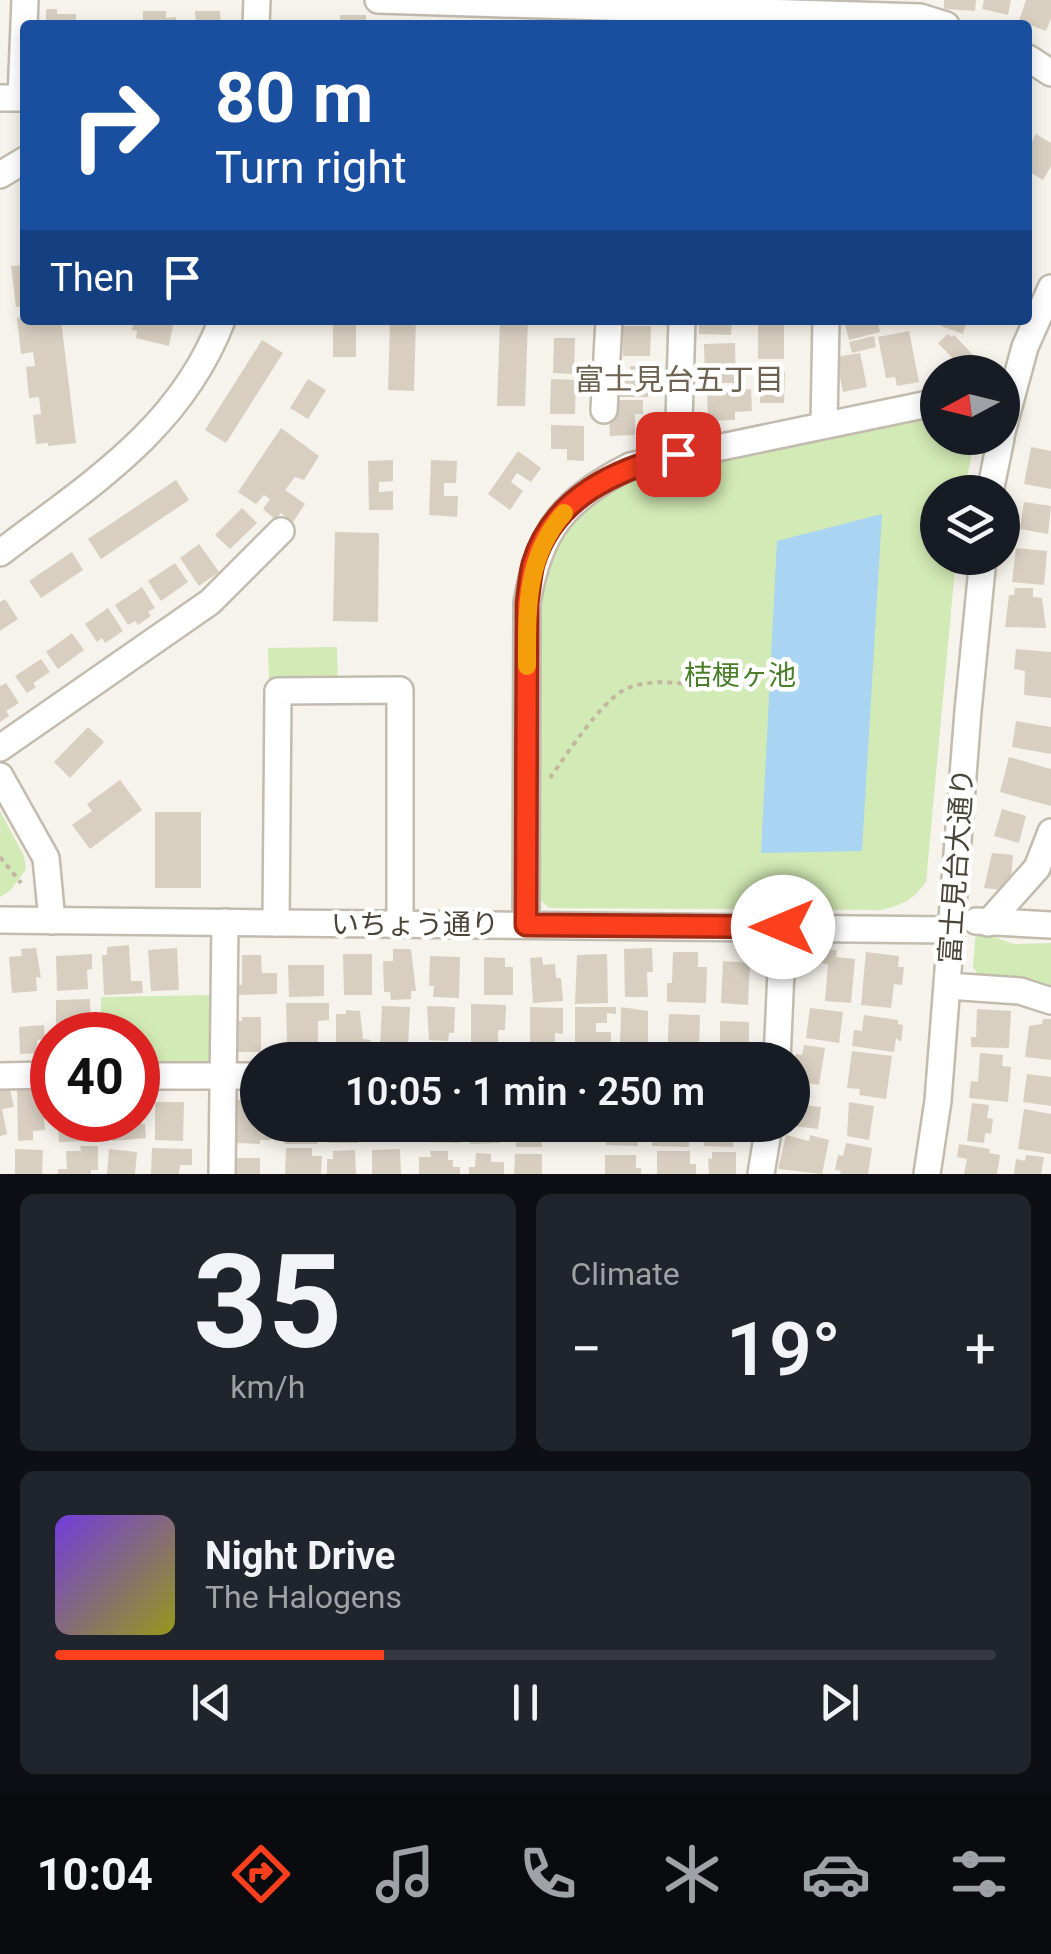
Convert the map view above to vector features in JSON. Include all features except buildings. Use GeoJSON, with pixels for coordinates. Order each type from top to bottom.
{"type":"FeatureCollection","features":[{"type":"Feature","properties":{"kind":"street"},"geometry":{"type":"LineString","coordinates":[[378,0],[833,20],[930,20]]}},
{"type":"Feature","properties":{"kind":"street"},"geometry":{"type":"LineString","coordinates":[[1020,356],[1051,288]]}},
{"type":"Feature","properties":{"kind":"street"},"geometry":{"type":"LineString","coordinates":[[0,553],[156,430],[186,391],[219,325]]}},
{"type":"Feature","properties":{"kind":"street"},"geometry":{"type":"LineString","coordinates":[[604,410],[609,325]]}},
{"type":"Feature","properties":{"kind":"street"},"geometry":{"type":"LineString","coordinates":[[678,454],[682,325]]}},
{"type":"Feature","properties":{"kind":"street"},"geometry":{"type":"LineString","coordinates":[[824,425],[826,325]]}},
{"type":"Feature","properties":{"kind":"street"},"geometry":{"type":"LineString","coordinates":[[526,925],[527,603],[534,564],[555,524],[589,490],[630,466],[920,406]]}},
{"type":"Feature","properties":{"kind":"street"},"geometry":{"type":"LineString","coordinates":[[0,748],[210,602],[280,531]]}},
{"type":"Feature","properties":{"kind":"street","name":"富士見台大通り"},"geometry":{"type":"LineString","coordinates":[[927,1174],[938,1101],[982,575]]}},
{"type":"Feature","properties":{"kind":"street"},"geometry":{"type":"LineString","coordinates":[[276,923],[278,690],[400,690],[400,924]]}},
{"type":"Feature","properties":{"kind":"street"},"geometry":{"type":"LineString","coordinates":[[0,776],[46,858],[52,921]]}},
{"type":"Feature","properties":{"kind":"street"},"geometry":{"type":"LineString","coordinates":[[988,923],[1037,868],[1051,832]]}},
{"type":"Feature","properties":{"kind":"street","name":"いちょう通り"},"geometry":{"type":"LineString","coordinates":[[0,920],[783,927],[1051,925]]}},
{"type":"Feature","properties":{"kind":"street"},"geometry":{"type":"LineString","coordinates":[[222,1174],[225,922]]}},
{"type":"Feature","properties":{"kind":"street"},"geometry":{"type":"LineString","coordinates":[[778,1042],[783,927]]}},
{"type":"Feature","properties":{"kind":"street"},"geometry":{"type":"LineString","coordinates":[[948,986],[1020,991],[1051,1002]]}},
{"type":"Feature","properties":{"kind":"street"},"geometry":{"type":"LineString","coordinates":[[0,1076],[30,1076]]}},
{"type":"Feature","properties":{"kind":"street"},"geometry":{"type":"LineString","coordinates":[[160,1076],[240,1076]]}},
{"type":"Feature","properties":{"kind":"street"},"geometry":{"type":"LineString","coordinates":[[761,1174],[766,1142]]}},
{"type":"Feature","properties":{"kind":"path"},"geometry":{"type":"LineString","coordinates":[[526,810],[587,728],[622,690],[658,682],[688,684]]}},
{"type":"Feature","properties":{"kind":"path"},"geometry":{"type":"LineString","coordinates":[[0,857],[20,883]]}},
{"type":"Feature","properties":{"kind":"green space","name":"桔梗ヶ池"},"geometry":{"type":"Polygon","coordinates":[[[920,413],[920,455],[972,455],[967,475],[920,475],[920,575],[954,575],[926,882],[906,901],[881,910],[549,908],[536,896],[536,605],[557,537],[591,499],[632,475],[920,413]]]}},
{"type":"Feature","properties":{"kind":"green space"},"geometry":{"type":"Polygon","coordinates":[[[337,647],[338,683],[269,683],[268,648],[337,647]]]}},
{"type":"Feature","properties":{"kind":"green space"},"geometry":{"type":"Polygon","coordinates":[[[0,811],[24,856],[26,869],[10,891],[0,897],[0,811]]]}},
{"type":"Feature","properties":{"kind":"green space"},"geometry":{"type":"Polygon","coordinates":[[[976,930],[1013,944],[1051,943],[1051,993],[982,980],[973,967],[976,930]]]}},
{"type":"Feature","properties":{"kind":"green space"},"geometry":{"type":"Polygon","coordinates":[[[214,995],[215,1055],[201,1066],[160,1067],[160,1012],[101,1012],[101,997],[214,995]]]}},
{"type":"Feature","properties":{"kind":"water"},"geometry":{"type":"Polygon","coordinates":[[[882,514],[862,851],[761,853],[777,541],[882,514]]]}},
{"type":"Feature","properties":{"kind":"slow traffic"},"geometry":{"type":"LineString","coordinates":[[527,666],[527,603],[534,564],[542,544],[564,513]]}},
{"type":"Feature","properties":{"kind":"district","name":"富士見台五丁目"},"geometry":{"type":"Point","coordinates":[679,380]}},
{"type":"Feature","properties":{"kind":"route"},"geometry":{"type":"LineString","coordinates":[[678,454],[630,466],[602,480],[576,500],[555,524],[534,564],[527,603],[526,925],[783,927]]}}]}
